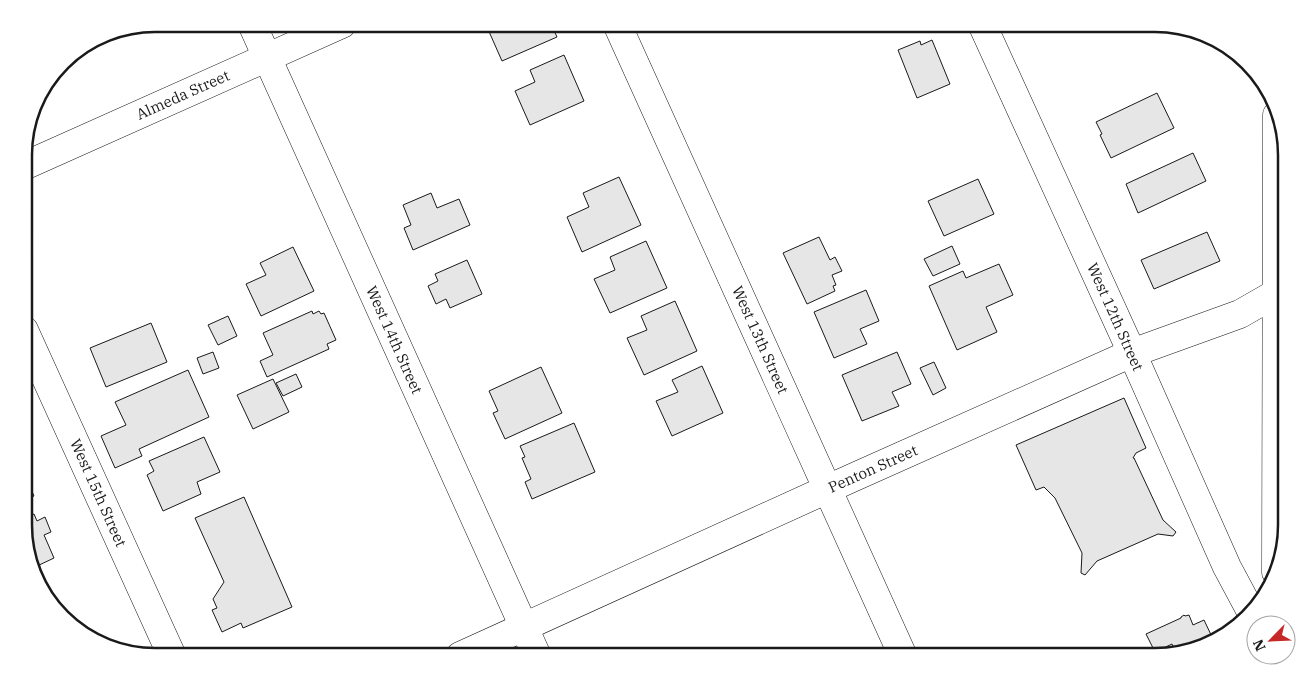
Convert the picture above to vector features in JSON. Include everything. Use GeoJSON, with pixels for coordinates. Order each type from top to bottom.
{"type":"FeatureCollection","features":[{"type":"Feature","properties":{"kind":"street","name":"West 12th Street"},"geometry":{"type":"LineString","coordinates":[[986,32],[1228,567],[1248,606]]}},
{"type":"Feature","properties":{"kind":"street","name":"West 14th Street"},"geometry":{"type":"LineString","coordinates":[[256,33],[533,648]]}},
{"type":"Feature","properties":{"kind":"street","name":"Almeda Street"},"geometry":{"type":"LineString","coordinates":[[33,162],[323,33]]}},
{"type":"Feature","properties":{"kind":"street","name":"West 13th Street"},"geometry":{"type":"LineString","coordinates":[[621,33],[899,647]]}},
{"type":"Feature","properties":{"kind":"street","name":"Penton Street"},"geometry":{"type":"LineString","coordinates":[[478,648],[1132,353],[1240,314],[1278,292]]}},
{"type":"Feature","properties":{"kind":"street","name":"West 15th Street"},"geometry":{"type":"LineString","coordinates":[[32,349],[168,648]]}},
{"type":"Feature","properties":{"kind":"street"},"geometry":{"type":"LineString","coordinates":[[1277,543],[1278,478]]}},
{"type":"Feature","properties":{"kind":"building"},"geometry":{"type":"Polygon","coordinates":[[[489,33],[555,33],[557,37],[502,61],[489,33]]]}},
{"type":"Feature","properties":{"kind":"building"},"geometry":{"type":"Polygon","coordinates":[[[932,40],[950,84],[917,98],[898,50],[920,41],[921,45],[932,40]]]}},
{"type":"Feature","properties":{"kind":"building"},"geometry":{"type":"Polygon","coordinates":[[[564,55],[584,101],[530,125],[515,91],[535,82],[530,70],[564,55]]]}},
{"type":"Feature","properties":{"kind":"building"},"geometry":{"type":"Polygon","coordinates":[[[1157,93],[1174,128],[1111,158],[1096,122],[1157,93]]]}},
{"type":"Feature","properties":{"kind":"building"},"geometry":{"type":"Polygon","coordinates":[[[1193,153],[1206,181],[1138,213],[1126,184],[1193,153]]]}},
{"type":"Feature","properties":{"kind":"building"},"geometry":{"type":"Polygon","coordinates":[[[619,177],[641,225],[582,252],[567,217],[589,207],[583,193],[619,177]]]}},
{"type":"Feature","properties":{"kind":"building"},"geometry":{"type":"Polygon","coordinates":[[[978,179],[994,214],[944,236],[928,201],[978,179]]]}},
{"type":"Feature","properties":{"kind":"building"},"geometry":{"type":"Polygon","coordinates":[[[431,193],[437,208],[459,199],[470,225],[413,250],[404,228],[411,225],[403,205],[431,193]]]}},
{"type":"Feature","properties":{"kind":"building"},"geometry":{"type":"Polygon","coordinates":[[[1207,232],[1220,261],[1154,289],[1141,260],[1207,232]]]}},
{"type":"Feature","properties":{"kind":"building"},"geometry":{"type":"Polygon","coordinates":[[[819,237],[830,260],[835,257],[842,271],[832,275],[836,285],[833,286],[835,291],[807,304],[783,253],[819,237]]]}},
{"type":"Feature","properties":{"kind":"building"},"geometry":{"type":"Polygon","coordinates":[[[646,241],[667,288],[610,313],[594,279],[615,270],[610,257],[646,241]]]}},
{"type":"Feature","properties":{"kind":"building"},"geometry":{"type":"Polygon","coordinates":[[[952,246],[960,264],[933,276],[924,259],[952,246]]]}},
{"type":"Feature","properties":{"kind":"building"},"geometry":{"type":"Polygon","coordinates":[[[293,247],[314,291],[261,316],[246,284],[266,275],[260,263],[293,247]]]}},
{"type":"Feature","properties":{"kind":"building"},"geometry":{"type":"Polygon","coordinates":[[[467,260],[482,294],[450,308],[446,299],[436,304],[428,286],[438,281],[435,274],[467,260]]]}},
{"type":"Feature","properties":{"kind":"building"},"geometry":{"type":"Polygon","coordinates":[[[999,264],[1013,295],[986,307],[997,332],[957,350],[929,286],[963,271],[966,278],[999,264]]]}},
{"type":"Feature","properties":{"kind":"building"},"geometry":{"type":"Polygon","coordinates":[[[866,290],[879,321],[860,329],[867,344],[834,358],[814,312],[866,290]]]}},
{"type":"Feature","properties":{"kind":"building"},"geometry":{"type":"Polygon","coordinates":[[[675,301],[697,351],[644,375],[627,338],[647,330],[641,316],[675,301]]]}},
{"type":"Feature","properties":{"kind":"building"},"geometry":{"type":"Polygon","coordinates":[[[312,311],[313,314],[319,311],[321,314],[324,313],[336,340],[327,344],[329,349],[267,377],[260,361],[273,355],[263,333],[312,311]]]}},
{"type":"Feature","properties":{"kind":"building"},"geometry":{"type":"Polygon","coordinates":[[[228,316],[237,336],[218,345],[208,325],[228,316]]]}},
{"type":"Feature","properties":{"kind":"building"},"geometry":{"type":"Polygon","coordinates":[[[151,323],[167,362],[106,387],[90,348],[151,323]]]}},
{"type":"Feature","properties":{"kind":"building"},"geometry":{"type":"Polygon","coordinates":[[[213,352],[219,368],[203,374],[197,358],[213,352]]]}},
{"type":"Feature","properties":{"kind":"building"},"geometry":{"type":"Polygon","coordinates":[[[897,352],[911,384],[892,392],[899,406],[862,421],[842,375],[897,352]]]}},
{"type":"Feature","properties":{"kind":"building"},"geometry":{"type":"Polygon","coordinates":[[[934,362],[946,388],[933,395],[920,368],[934,362]]]}},
{"type":"Feature","properties":{"kind":"building"},"geometry":{"type":"Polygon","coordinates":[[[702,366],[723,413],[672,436],[656,401],[678,392],[672,380],[702,366]]]}},
{"type":"Feature","properties":{"kind":"building"},"geometry":{"type":"Polygon","coordinates":[[[541,367],[562,413],[505,439],[493,413],[498,411],[489,391],[541,367]]]}},
{"type":"Feature","properties":{"kind":"building"},"geometry":{"type":"Polygon","coordinates":[[[188,370],[209,417],[139,449],[142,456],[115,468],[101,436],[126,425],[115,402],[188,370]]]}},
{"type":"Feature","properties":{"kind":"building"},"geometry":{"type":"Polygon","coordinates":[[[296,374],[302,387],[283,396],[276,383],[296,374]]]}},
{"type":"Feature","properties":{"kind":"building"},"geometry":{"type":"Polygon","coordinates":[[[273,379],[289,412],[253,429],[237,395],[273,379]]]}},
{"type":"Feature","properties":{"kind":"building"},"geometry":{"type":"Polygon","coordinates":[[[1124,398],[1146,448],[1136,453],[1133,458],[1163,520],[1176,532],[1173,536],[1158,534],[1097,561],[1085,575],[1081,573],[1082,553],[1055,498],[1044,487],[1036,490],[1016,445],[1124,398]]]}},
{"type":"Feature","properties":{"kind":"building"},"geometry":{"type":"Polygon","coordinates":[[[574,423],[595,472],[532,499],[525,482],[531,479],[522,458],[525,457],[520,446],[574,423]]]}},
{"type":"Feature","properties":{"kind":"building"},"geometry":{"type":"Polygon","coordinates":[[[204,437],[220,472],[197,482],[201,494],[163,511],[147,475],[154,471],[149,461],[204,437]]]}},
{"type":"Feature","properties":{"kind":"building"},"geometry":{"type":"Polygon","coordinates":[[[244,497],[292,607],[243,628],[241,623],[222,632],[212,610],[217,608],[213,599],[224,582],[195,518],[244,497]]]}},
{"type":"Feature","properties":{"kind":"building"},"geometry":{"type":"Polygon","coordinates":[[[34,514],[37,521],[45,517],[51,532],[44,535],[54,558],[40,565],[34,541],[32,515],[34,514]]]}},
{"type":"Feature","properties":{"kind":"building"},"geometry":{"type":"Polygon","coordinates":[[[1189,615],[1193,625],[1204,620],[1211,635],[1179,645],[1173,646],[1172,644],[1166,647],[1153,647],[1146,634],[1189,615]]]}}]}
